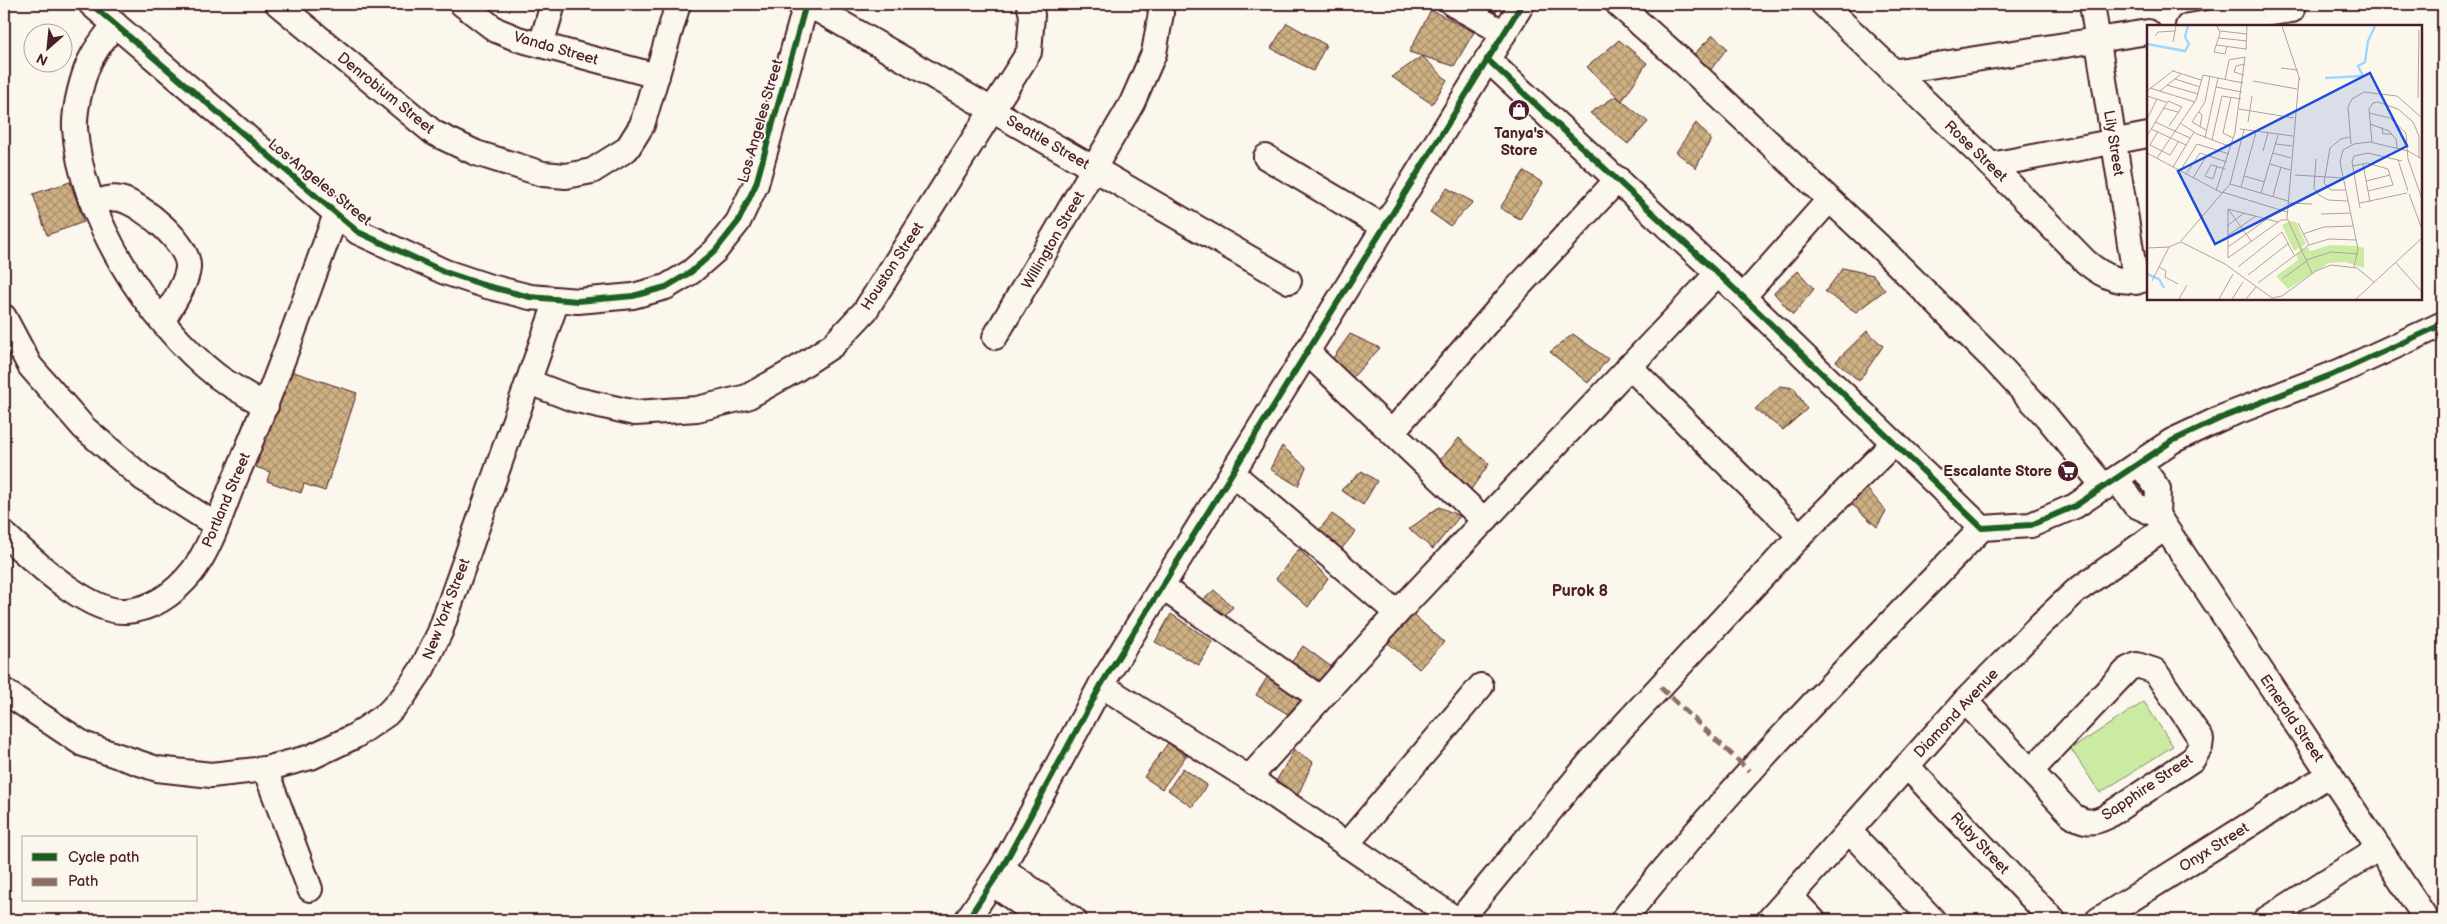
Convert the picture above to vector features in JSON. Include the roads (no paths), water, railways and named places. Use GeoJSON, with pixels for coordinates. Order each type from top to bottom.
{"type":"FeatureCollection","features":[{"type":"Feature","properties":{"kind":"street","name":"Los Angeles Street"},"geometry":{"type":"LineString","coordinates":[[90,4],[358,232],[444,272],[530,297],[578,301],[633,296],[666,287],[691,272],[715,251],[738,222],[756,184],[807,4]]}},
{"type":"Feature","properties":{"kind":"street","name":"Denrobium Street"},"geometry":{"type":"LineString","coordinates":[[278,4],[434,133],[476,153],[543,174],[566,176],[592,171],[628,149],[642,125],[678,4]]}},
{"type":"Feature","properties":{"kind":"street","name":"Vanda Street"},"geometry":{"type":"LineString","coordinates":[[462,4],[496,30],[541,45],[657,76]]}},
{"type":"Feature","properties":{"kind":"street"},"geometry":{"type":"LineString","coordinates":[[541,45],[553,4]]}},
{"type":"Feature","properties":{"kind":"street","name":"Seattle Street"},"geometry":{"type":"LineString","coordinates":[[807,4],[1288,281]]}},
{"type":"Feature","properties":{"kind":"street","name":"Houston Street"},"geometry":{"type":"LineString","coordinates":[[529,382],[573,399],[635,413],[697,410],[746,397],[795,370],[832,344],[865,311],[1028,52],[1032,14],[1028,4]]}},
{"type":"Feature","properties":{"kind":"street","name":"Willington Street"},"geometry":{"type":"LineString","coordinates":[[995,337],[1132,103],[1154,53],[1161,13],[1159,4]]}},
{"type":"Feature","properties":{"kind":"street"},"geometry":{"type":"LineString","coordinates":[[1453,4],[1504,33]]}},
{"type":"Feature","properties":{"kind":"street"},"geometry":{"type":"LineString","coordinates":[[966,917],[997,876],[1102,684],[1522,4]]}},
{"type":"Feature","properties":{"kind":"street"},"geometry":{"type":"LineString","coordinates":[[1618,4],[1682,61],[1879,246],[1996,361],[2111,484],[2135,505],[2161,522]]}},
{"type":"Feature","properties":{"kind":"street","name":"Rose Street"},"geometry":{"type":"LineString","coordinates":[[1823,4],[1991,165],[2097,272],[2113,279],[2142,281]]}},
{"type":"Feature","properties":{"kind":"street","name":"Lily Street"},"geometry":{"type":"LineString","coordinates":[[2092,4],[2114,142],[2142,281]]}},
{"type":"Feature","properties":{"kind":"street"},"geometry":{"type":"LineString","coordinates":[[2196,25],[2290,13]]}},
{"type":"Feature","properties":{"kind":"street"},"geometry":{"type":"LineString","coordinates":[[115,24],[92,55],[77,108],[75,127],[81,168],[107,237],[125,272],[186,348],[218,376],[266,406]]}},
{"type":"Feature","properties":{"kind":"street"},"geometry":{"type":"LineString","coordinates":[[1892,72],[2147,32]]}},
{"type":"Feature","properties":{"kind":"street"},"geometry":{"type":"LineString","coordinates":[[1487,58],[1718,273],[1982,528]]}},
{"type":"Feature","properties":{"kind":"street"},"geometry":{"type":"LineString","coordinates":[[1991,165],[2147,135]]}},
{"type":"Feature","properties":{"kind":"street"},"geometry":{"type":"LineString","coordinates":[[1266,157],[1384,227]]}},
{"type":"Feature","properties":{"kind":"street"},"geometry":{"type":"LineString","coordinates":[[1392,432],[1508,298],[1618,180]]}},
{"type":"Feature","properties":{"kind":"street"},"geometry":{"type":"LineString","coordinates":[[94,203],[111,198],[122,200],[138,208],[166,229],[182,246],[187,257],[188,269],[163,321]]}},
{"type":"Feature","properties":{"kind":"street"},"geometry":{"type":"LineString","coordinates":[[1743,297],[1829,200]]}},
{"type":"Feature","properties":{"kind":"street","name":"Portland Street"},"geometry":{"type":"LineString","coordinates":[[4,534],[69,590],[98,605],[124,612],[147,607],[165,599],[180,586],[193,570],[216,525],[266,406],[336,214]]}},
{"type":"Feature","properties":{"kind":"street"},"geometry":{"type":"LineString","coordinates":[[1249,778],[1397,613],[1718,273]]}},
{"type":"Feature","properties":{"kind":"street","name":"New York Street"},"geometry":{"type":"LineString","coordinates":[[4,691],[83,744],[157,769],[211,775],[265,770],[311,757],[355,736],[387,714],[408,690],[422,669],[440,632],[557,300]]}},
{"type":"Feature","properties":{"kind":"street"},"geometry":{"type":"LineString","coordinates":[[4,317],[30,366],[84,428],[144,480],[216,525]]}},
{"type":"Feature","properties":{"kind":"street"},"geometry":{"type":"LineString","coordinates":[[1623,920],[1663,870],[1749,771],[1982,528],[2031,525],[2075,506],[2111,484],[2172,441],[2221,418],[2341,371],[2443,324]]}},
{"type":"Feature","properties":{"kind":"street"},"geometry":{"type":"LineString","coordinates":[[1307,352],[1485,521]]}},
{"type":"Feature","properties":{"kind":"street"},"geometry":{"type":"LineString","coordinates":[[1629,366],[1800,536]]}},
{"type":"Feature","properties":{"kind":"street"},"geometry":{"type":"LineString","coordinates":[[1102,684],[1249,778],[1459,920],[1591,761],[1800,536],[1894,443]]}},
{"type":"Feature","properties":{"kind":"street"},"geometry":{"type":"LineString","coordinates":[[2140,464],[2158,490],[2161,522]]}},
{"type":"Feature","properties":{"kind":"street"},"geometry":{"type":"LineString","coordinates":[[1232,473],[1397,613]]}},
{"type":"Feature","properties":{"kind":"street","name":"Diamond Avenue"},"geometry":{"type":"LineString","coordinates":[[1769,920],[1965,701],[2042,623],[2076,592],[2161,522]]}},
{"type":"Feature","properties":{"kind":"street","name":"Emerald Street"},"geometry":{"type":"LineString","coordinates":[[2161,522],[2427,920]]}},
{"type":"Feature","properties":{"kind":"street"},"geometry":{"type":"LineString","coordinates":[[1162,587],[1320,698]]}},
{"type":"Feature","properties":{"kind":"street","name":"Sapphire Street"},"geometry":{"type":"LineString","coordinates":[[1965,701],[2071,814],[2078,819],[2091,822],[2106,817],[2193,759],[2200,747],[2201,738],[2155,671],[2137,665],[2128,669],[2031,771]]}},
{"type":"Feature","properties":{"kind":"street"},"geometry":{"type":"LineString","coordinates":[[1346,845],[1481,686]]}},
{"type":"Feature","properties":{"kind":"street","name":"Ruby Street"},"geometry":{"type":"LineString","coordinates":[[1907,766],[2053,920]]}},
{"type":"Feature","properties":{"kind":"street"},"geometry":{"type":"LineString","coordinates":[[265,770],[310,889]]}},
{"type":"Feature","properties":{"kind":"street","name":"Onyx Street"},"geometry":{"type":"LineString","coordinates":[[2098,920],[2330,774]]}},
{"type":"Feature","properties":{"kind":"street"},"geometry":{"type":"LineString","coordinates":[[1849,831],[1933,920]]}},
{"type":"Feature","properties":{"kind":"street"},"geometry":{"type":"LineString","coordinates":[[2265,920],[2379,848]]}},
{"type":"Feature","properties":{"kind":"street"},"geometry":{"type":"LineString","coordinates":[[997,876],[1044,920]]}},
{"type":"Feature","properties":{"kind":"street"},"geometry":{"type":"LineString","coordinates":[[997,876],[1074,920]]}},
{"type":"Feature","properties":{"kind":"street"},"geometry":{"type":"LineString","coordinates":[[1790,896],[1813,920]]}},
{"type":"Feature","properties":{"kind":"place","name":"Tanya's Store"},"geometry":{"type":"Point","coordinates":[1519,110]}},
{"type":"Feature","properties":{"kind":"place","name":"Escalante Store"},"geometry":{"type":"Point","coordinates":[2068,471]}},
{"type":"Feature","properties":{"kind":"district","name":"Purok 8"},"geometry":{"type":"Point","coordinates":[1580,590]}}]}
